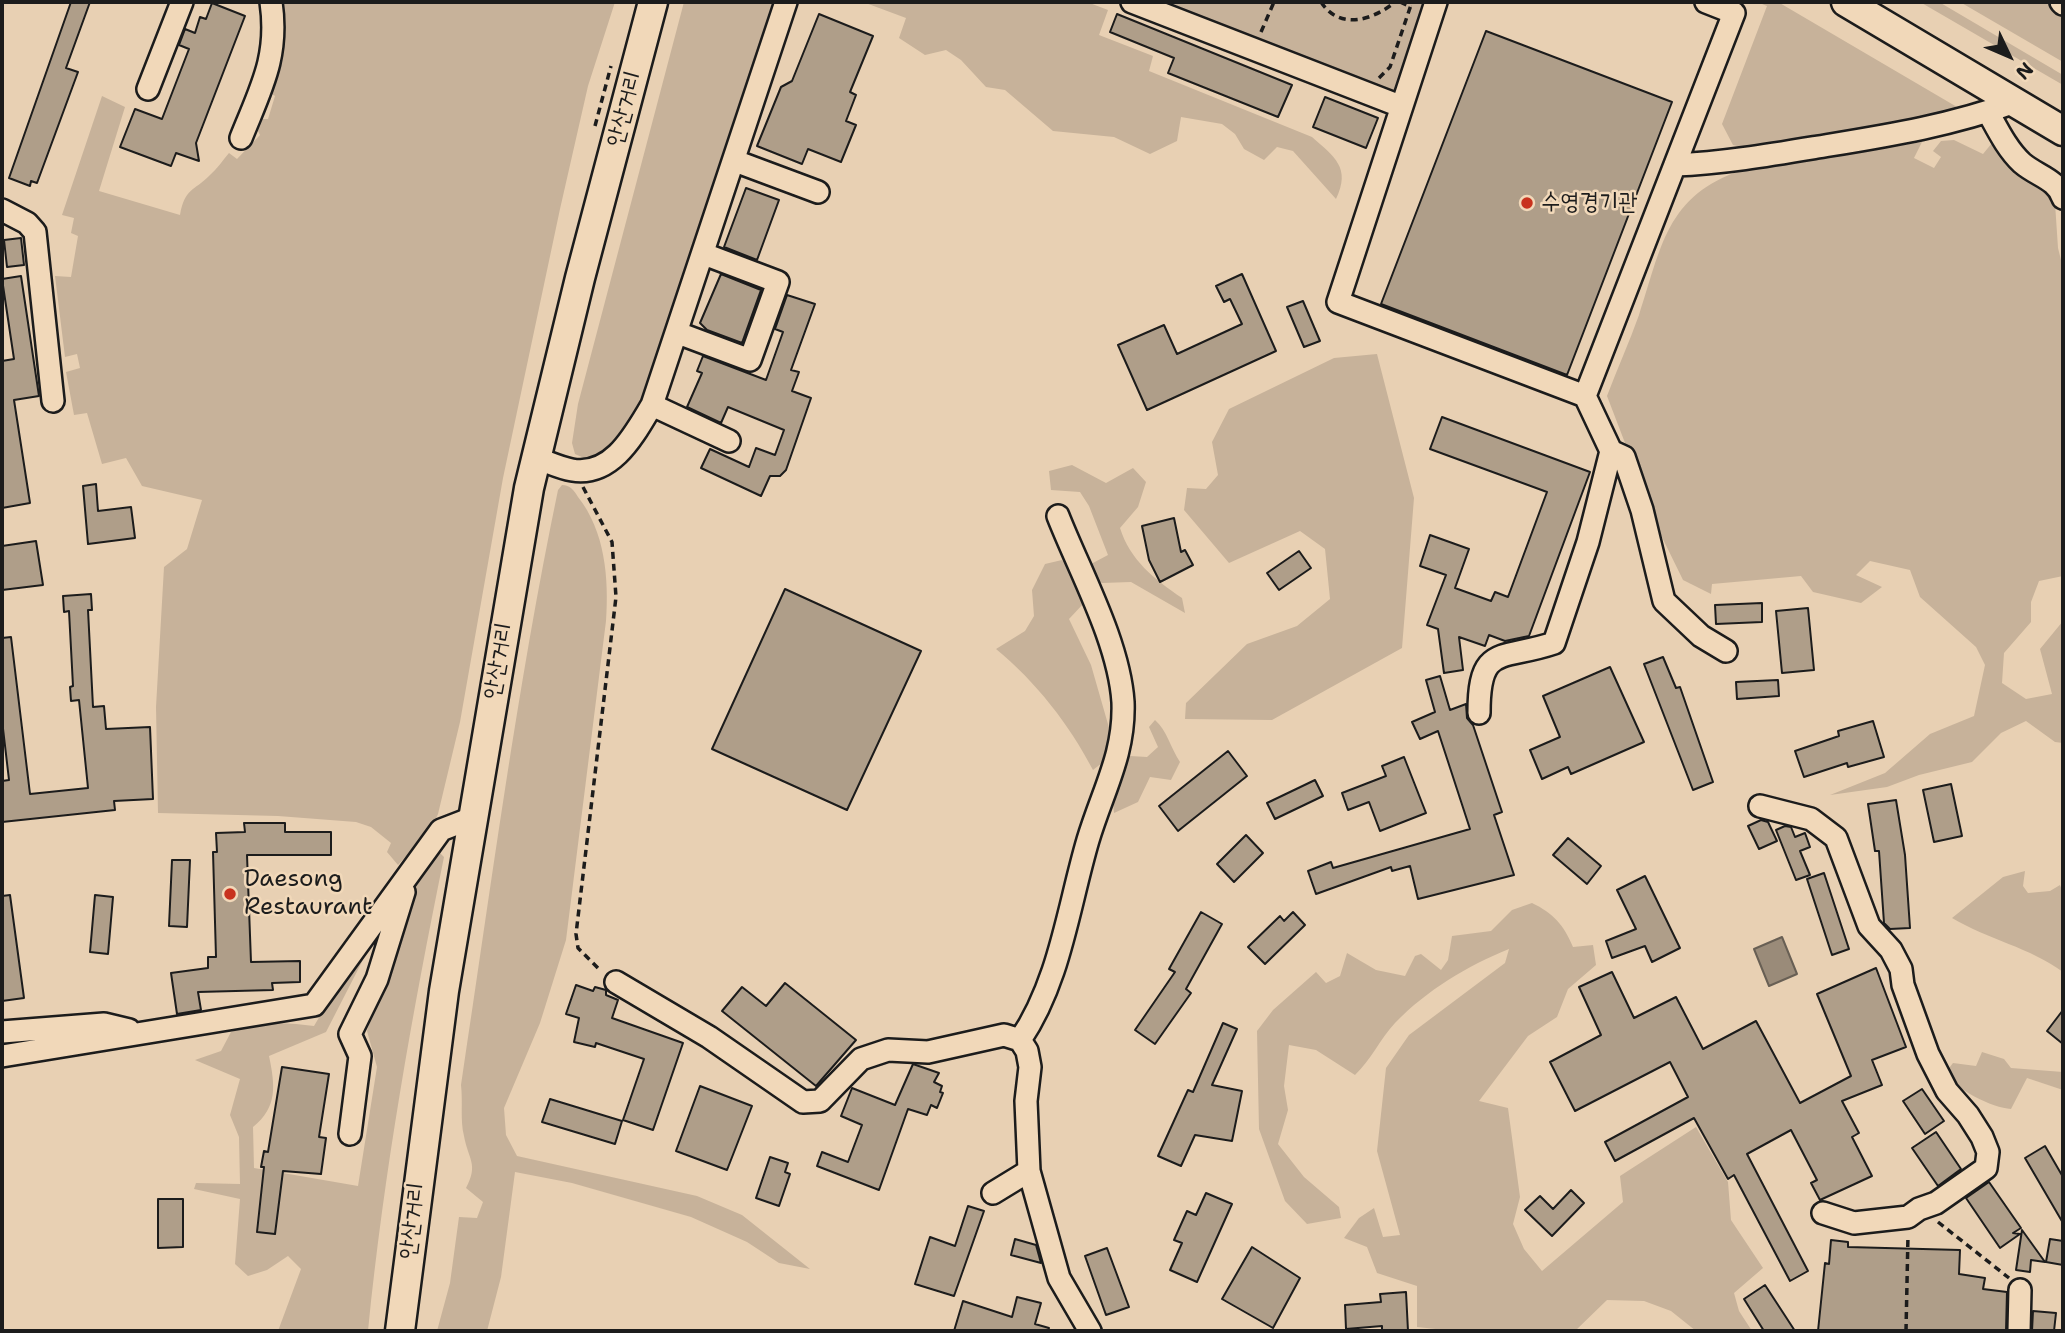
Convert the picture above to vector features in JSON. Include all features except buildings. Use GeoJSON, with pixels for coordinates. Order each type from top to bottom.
{"type":"FeatureCollection","features":[{"type":"Feature","properties":{"kind":"main road","name":"안산거리"},"geometry":{"type":"LineString","coordinates":[[400,1331],[443,991],[536,457],[653,2]]}},
{"type":"Feature","properties":{"kind":"main road"},"geometry":{"type":"LineString","coordinates":[[1846,2],[2063,131]]}},
{"type":"Feature","properties":{"kind":"street"},"geometry":{"type":"LineString","coordinates":[[148,89],[182,2]]}},
{"type":"Feature","properties":{"kind":"street"},"geometry":{"type":"LineString","coordinates":[[241,138],[271,62],[275,41],[271,2]]}},
{"type":"Feature","properties":{"kind":"street"},"geometry":{"type":"LineString","coordinates":[[536,457],[573,470],[588,469],[614,458],[625,447],[652,405],[786,2]]}},
{"type":"Feature","properties":{"kind":"street"},"geometry":{"type":"LineString","coordinates":[[1132,2],[1400,106]]}},
{"type":"Feature","properties":{"kind":"street"},"geometry":{"type":"LineString","coordinates":[[1436,2],[1338,302],[1585,397],[1611,451],[1623,457],[1627,467],[1642,510],[1664,601],[1700,636],[1726,650]]}},
{"type":"Feature","properties":{"kind":"street"},"geometry":{"type":"LineString","coordinates":[[1585,397],[1734,13],[1706,2]]}},
{"type":"Feature","properties":{"kind":"street"},"geometry":{"type":"LineString","coordinates":[[1675,166],[1717,164],[1909,133],[2015,102]]}},
{"type":"Feature","properties":{"kind":"street"},"geometry":{"type":"LineString","coordinates":[[1988,112],[2009,149],[2024,164],[2060,188],[2063,198]]}},
{"type":"Feature","properties":{"kind":"street"},"geometry":{"type":"LineString","coordinates":[[735,161],[818,192]]}},
{"type":"Feature","properties":{"kind":"street"},"geometry":{"type":"LineString","coordinates":[[2,210],[27,223],[35,232],[53,401]]}},
{"type":"Feature","properties":{"kind":"street"},"geometry":{"type":"LineString","coordinates":[[678,333],[750,360],[778,282],[704,254]]}},
{"type":"Feature","properties":{"kind":"street"},"geometry":{"type":"LineString","coordinates":[[652,405],[729,441]]}},
{"type":"Feature","properties":{"kind":"street"},"geometry":{"type":"LineString","coordinates":[[1479,713],[1479,682],[1489,661],[1505,653],[1528,652],[1554,643],[1588,542],[1611,451]]}},
{"type":"Feature","properties":{"kind":"street"},"geometry":{"type":"LineString","coordinates":[[1020,1040],[1039,1012],[1049,989],[1088,840],[1106,783],[1119,757],[1123,738],[1119,674],[1103,622],[1058,516]]}},
{"type":"Feature","properties":{"kind":"street"},"geometry":{"type":"LineString","coordinates":[[1760,806],[1811,819],[1836,838],[1869,926],[1891,950],[1901,969],[1903,985],[1928,1054],[1947,1091],[1968,1115],[1988,1152],[1986,1168],[1936,1203],[1914,1213],[1854,1223],[1823,1213]]}},
{"type":"Feature","properties":{"kind":"street"},"geometry":{"type":"LineString","coordinates":[[2,1056],[314,1005],[408,880],[441,830],[472,818]]}},
{"type":"Feature","properties":{"kind":"street"},"geometry":{"type":"LineString","coordinates":[[350,1134],[360,1056],[350,1034],[377,979],[408,880]]}},
{"type":"Feature","properties":{"kind":"street"},"geometry":{"type":"LineString","coordinates":[[616,982],[709,1037],[803,1102],[820,1101],[861,1059],[888,1050],[928,1052],[1004,1035],[1020,1040],[1027,1051],[1030,1067],[1026,1101],[1029,1171],[1059,1278],[1090,1331]]}},
{"type":"Feature","properties":{"kind":"street"},"geometry":{"type":"LineString","coordinates":[[2,1032],[104,1024],[142,1033]]}},
{"type":"Feature","properties":{"kind":"street"},"geometry":{"type":"LineString","coordinates":[[993,1193],[1029,1171]]}},
{"type":"Feature","properties":{"kind":"street"},"geometry":{"type":"LineString","coordinates":[[2019,1331],[2020,1290]]}},
{"type":"Feature","properties":{"kind":"path"},"geometry":{"type":"LineString","coordinates":[[1257,40],[1275,2]]}},
{"type":"Feature","properties":{"kind":"path"},"geometry":{"type":"LineString","coordinates":[[1321,2],[1331,13],[1356,21],[1374,16],[1397,2],[1411,4],[1390,67],[1375,80]]}},
{"type":"Feature","properties":{"kind":"path"},"geometry":{"type":"LineString","coordinates":[[573,470],[612,542],[616,597],[576,934],[578,948],[591,964],[616,982]]}},
{"type":"Feature","properties":{"kind":"path"},"geometry":{"type":"LineString","coordinates":[[1914,1213],[2014,1282],[2020,1290]]}},
{"type":"Feature","properties":{"kind":"path"},"geometry":{"type":"LineString","coordinates":[[1906,1331],[1914,1213]]}},
{"type":"Feature","properties":{"kind":"shaded area"},"geometry":{"type":"Polygon","coordinates":[[[279,2],[615,2],[588,86],[560,209],[503,478],[460,722],[438,814],[432,827],[398,865],[387,852],[391,843],[371,827],[356,822],[278,816],[158,813],[156,707],[164,567],[187,549],[202,500],[142,486],[126,458],[102,464],[87,413],[74,415],[66,372],[80,368],[77,354],[65,357],[55,276],[71,277],[78,236],[71,233],[74,218],[62,215],[102,96],[125,107],[99,191],[180,215],[190,191],[213,173],[229,153],[237,159],[260,135],[255,125],[257,119],[268,119],[275,96],[269,92],[279,2]]]}},
{"type":"Feature","properties":{"kind":"shaded area"},"geometry":{"type":"Polygon","coordinates":[[[684,2],[778,2],[698,249],[660,342],[649,401],[606,457],[584,458],[575,454],[572,443],[578,404],[684,2]]]}},
{"type":"Feature","properties":{"kind":"shaded area"},"geometry":{"type":"Polygon","coordinates":[[[863,2],[1087,2],[1108,10],[1099,35],[1153,56],[1149,71],[1312,137],[1334,157],[1341,171],[1342,179],[1336,199],[1293,151],[1277,147],[1264,160],[1244,149],[1235,134],[1222,124],[1181,117],[1177,141],[1150,154],[1114,137],[1053,131],[1005,90],[986,87],[961,60],[946,50],[925,55],[899,38],[906,18],[863,2]]]}},
{"type":"Feature","properties":{"kind":"shaded area"},"geometry":{"type":"Polygon","coordinates":[[[1152,2],[1423,2],[1393,98],[1152,2]]]}},
{"type":"Feature","properties":{"kind":"shaded area"},"geometry":{"type":"Polygon","coordinates":[[[1757,2],[1778,2],[1957,107],[1958,111],[1953,115],[1746,148],[1733,145],[1722,124],[1767,6],[1757,2]]]}},
{"type":"Feature","properties":{"kind":"shaded area"},"geometry":{"type":"Polygon","coordinates":[[[1920,2],[1939,2],[2063,75],[2063,85],[1920,2]]]}},
{"type":"Feature","properties":{"kind":"shaded area"},"geometry":{"type":"Polygon","coordinates":[[[1960,2],[2063,2],[2063,62],[1960,2]]]}},
{"type":"Feature","properties":{"kind":"shaded area"},"geometry":{"type":"Polygon","coordinates":[[[1954,140],[1983,154],[1992,143],[2005,162],[2049,190],[2055,203],[2058,248],[2063,268],[2063,576],[2039,581],[2031,602],[2031,622],[2004,653],[2002,683],[2026,699],[2052,694],[2040,649],[2063,621],[2063,743],[2055,742],[2026,721],[2001,733],[1972,762],[1919,775],[1887,787],[1830,795],[1885,773],[1930,734],[1974,716],[1985,665],[1976,647],[1920,597],[1910,570],[1870,561],[1856,575],[1882,587],[1861,603],[1813,592],[1801,576],[1712,584],[1711,594],[1683,580],[1658,529],[1607,396],[1639,315],[1661,246],[1682,209],[1697,194],[1717,180],[1743,170],[1922,142],[1914,158],[1934,168],[1941,157],[1933,151],[1941,141],[1954,140]]]}},
{"type":"Feature","properties":{"kind":"shaded area"},"geometry":{"type":"Polygon","coordinates":[[[1377,354],[1414,498],[1402,648],[1272,720],[1185,719],[1186,703],[1247,644],[1297,626],[1330,599],[1325,549],[1300,531],[1229,563],[1184,510],[1187,488],[1206,489],[1218,475],[1212,442],[1229,409],[1334,358],[1377,354]]]}},
{"type":"Feature","properties":{"kind":"shaded area"},"geometry":{"type":"Polygon","coordinates":[[[1072,465],[1106,483],[1133,468],[1146,482],[1138,507],[1120,528],[1130,550],[1144,568],[1182,598],[1185,613],[1131,582],[1102,583],[1086,573],[1091,564],[1108,555],[1089,506],[1080,492],[1051,490],[1049,471],[1072,465]]]}},
{"type":"Feature","properties":{"kind":"shaded area"},"geometry":{"type":"Polygon","coordinates":[[[562,485],[575,492],[587,510],[600,540],[606,572],[606,621],[566,940],[540,1023],[504,1108],[506,1135],[517,1156],[697,1196],[742,1215],[810,1269],[779,1263],[747,1242],[691,1217],[572,1183],[515,1172],[501,1277],[487,1331],[437,1331],[450,1283],[459,1217],[477,1218],[483,1202],[466,1188],[472,1167],[463,1130],[461,1085],[517,713],[543,564],[558,490],[562,485]]]}},
{"type":"Feature","properties":{"kind":"shaded area"},"geometry":{"type":"Polygon","coordinates":[[[1062,560],[1075,578],[1084,603],[1069,619],[1091,665],[1116,752],[1093,770],[1050,705],[1025,675],[996,649],[1025,631],[1034,616],[1032,590],[1045,564],[1062,560]]]}},
{"type":"Feature","properties":{"kind":"shaded area"},"geometry":{"type":"Polygon","coordinates":[[[1155,720],[1163,729],[1180,762],[1171,780],[1150,777],[1138,802],[1114,813],[1111,784],[1130,756],[1147,757],[1158,747],[1149,727],[1155,720]]]}},
{"type":"Feature","properties":{"kind":"shaded area"},"geometry":{"type":"Polygon","coordinates":[[[439,852],[444,857],[400,1093],[368,1331],[278,1331],[301,1269],[288,1256],[267,1270],[248,1276],[235,1264],[240,1199],[194,1189],[196,1183],[240,1184],[239,1137],[230,1115],[240,1079],[195,1060],[221,1051],[231,1032],[242,1028],[272,1023],[314,1026],[360,948],[367,952],[326,1032],[269,1056],[273,1095],[267,1112],[253,1127],[254,1168],[358,1186],[377,1067],[367,1031],[412,887],[433,854],[439,852]]]}},
{"type":"Feature","properties":{"kind":"shaded area"},"geometry":{"type":"Polygon","coordinates":[[[2025,871],[2023,886],[2028,893],[2050,891],[2060,885],[2063,893],[2063,972],[2037,956],[1952,918],[2003,877],[2025,871]]]}},
{"type":"Feature","properties":{"kind":"shaded area"},"geometry":{"type":"Polygon","coordinates":[[[1532,903],[1557,920],[1573,947],[1593,945],[1596,965],[1568,989],[1557,1017],[1528,1036],[1479,1101],[1508,1108],[1520,1197],[1513,1224],[1524,1249],[1542,1271],[1623,1202],[1620,1176],[1696,1127],[1728,1182],[1731,1220],[1763,1268],[1734,1293],[1739,1311],[1752,1331],[1696,1331],[1671,1311],[1644,1301],[1607,1300],[1575,1331],[1454,1331],[1417,1327],[1417,1286],[1377,1273],[1367,1247],[1344,1238],[1359,1218],[1374,1208],[1383,1237],[1400,1235],[1377,1151],[1386,1068],[1409,1035],[1505,963],[1509,949],[1463,971],[1420,1000],[1395,1023],[1355,1075],[1316,1050],[1289,1045],[1284,1086],[1288,1110],[1278,1144],[1304,1177],[1339,1207],[1341,1218],[1307,1224],[1285,1201],[1259,1129],[1257,1031],[1273,1010],[1316,972],[1326,983],[1340,976],[1347,953],[1376,970],[1405,976],[1415,956],[1421,954],[1441,970],[1448,960],[1452,936],[1491,931],[1512,910],[1532,903]]]}},
{"type":"Feature","properties":{"kind":"shaded area"},"geometry":{"type":"Polygon","coordinates":[[[1782,937],[1797,974],[1769,986],[1754,949],[1782,937]]]}},
{"type":"Feature","properties":{"kind":"shaded area"},"geometry":{"type":"Polygon","coordinates":[[[1982,1052],[2004,1059],[2011,1068],[2063,1072],[2063,1090],[2027,1078],[2011,1109],[1984,1101],[1957,1085],[1946,1072],[1953,1063],[1976,1066],[1982,1052]]]}},
{"type":"Feature","properties":{"kind":"place","name":"수영경기관"},"geometry":{"type":"Point","coordinates":[1527,203]}},
{"type":"Feature","properties":{"kind":"place","name":"Daesong Restaurant"},"geometry":{"type":"Point","coordinates":[230,894]}}]}
